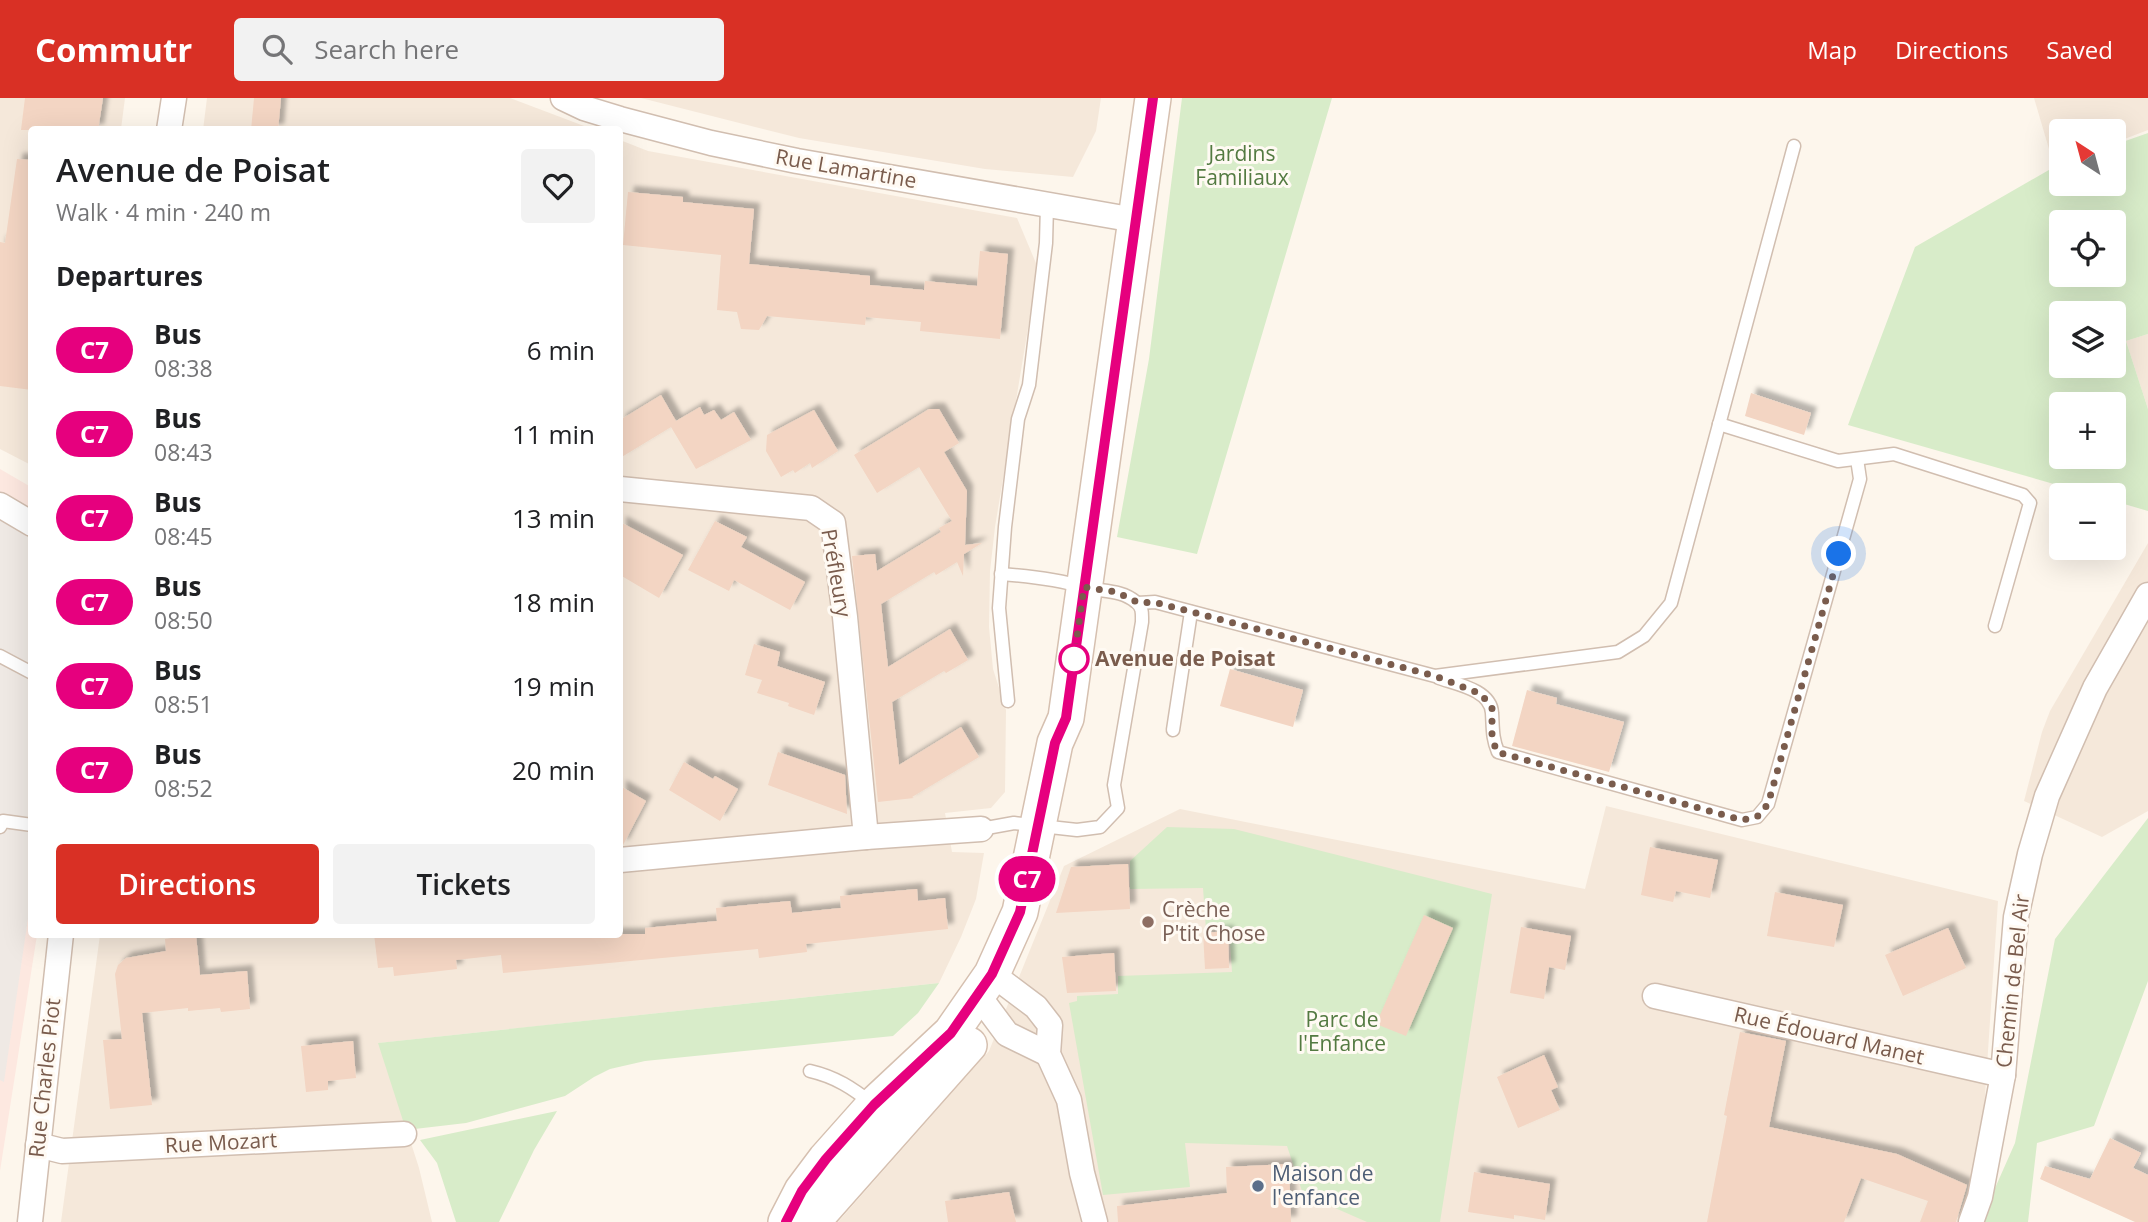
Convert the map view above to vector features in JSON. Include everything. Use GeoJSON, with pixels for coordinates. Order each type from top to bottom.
{"type":"FeatureCollection","features":[{"type":"Feature","properties":{"kind":"main road"},"geometry":{"type":"LineString","coordinates":[[812,1222],[982,1033],[992,992],[1048,827],[1055,743],[1066,718],[1153,98]]}},
{"type":"Feature","properties":{"kind":"main road"},"geometry":{"type":"LineString","coordinates":[[786,1222],[812,1176],[992,992]]}},
{"type":"Feature","properties":{"kind":"street"},"geometry":{"type":"LineString","coordinates":[[170,126],[174,98]]}},
{"type":"Feature","properties":{"kind":"street","name":"Rue Lamartine"},"geometry":{"type":"LineString","coordinates":[[563,98],[596,111],[710,143],[797,161],[1135,219]]}},
{"type":"Feature","properties":{"kind":"street","name":"Préfleury"},"geometry":{"type":"LineString","coordinates":[[623,489],[811,508],[833,523],[845,617],[866,837]]}},
{"type":"Feature","properties":{"kind":"street"},"geometry":{"type":"LineString","coordinates":[[0,505],[28,522]]}},
{"type":"Feature","properties":{"kind":"street","name":"Chemin de Bel Air"},"geometry":{"type":"LineString","coordinates":[[1971,1222],[1980,1197],[2003,1075],[2016,917],[2030,854],[2047,796],[2095,688],[2148,595]]}},
{"type":"Feature","properties":{"kind":"street"},"geometry":{"type":"LineString","coordinates":[[623,860],[981,829]]}},
{"type":"Feature","properties":{"kind":"street","name":"Rue Charles Piot"},"geometry":{"type":"LineString","coordinates":[[30,1222],[61,938]]}},
{"type":"Feature","properties":{"kind":"street"},"geometry":{"type":"LineString","coordinates":[[992,992],[1007,1034],[1048,1054]]}},
{"type":"Feature","properties":{"kind":"street"},"geometry":{"type":"LineString","coordinates":[[992,992],[1036,1007],[1050,1025],[1048,1054],[1069,1100],[1094,1222]]}},
{"type":"Feature","properties":{"kind":"street","name":"Rue Édouard Manet"},"geometry":{"type":"LineString","coordinates":[[1655,996],[2003,1075]]}},
{"type":"Feature","properties":{"kind":"street","name":"Rue Mozart"},"geometry":{"type":"LineString","coordinates":[[38,1145],[62,1151],[404,1134]]}},
{"type":"Feature","properties":{"kind":"lane"},"geometry":{"type":"LineString","coordinates":[[1435,676],[1618,652],[1644,636],[1671,603],[1794,146]]}},
{"type":"Feature","properties":{"kind":"lane"},"geometry":{"type":"LineString","coordinates":[[1007,701],[999,608],[1001,574],[1018,419],[1029,386],[1043,269],[1047,205]]}},
{"type":"Feature","properties":{"kind":"lane"},"geometry":{"type":"LineString","coordinates":[[1719,424],[1838,461],[1894,454],[2023,495],[2029,503],[1995,626]]}},
{"type":"Feature","properties":{"kind":"lane"},"geometry":{"type":"LineString","coordinates":[[1001,574],[1070,581],[1084,587],[1116,592],[1139,603],[1154,602],[1435,676],[1481,694],[1492,708],[1492,738],[1497,752],[1742,820],[1757,817],[1768,804],[1860,479],[1857,459]]}},
{"type":"Feature","properties":{"kind":"lane"},"geometry":{"type":"LineString","coordinates":[[981,829],[1014,823],[1077,830],[1100,827],[1118,808],[1114,785],[1142,622],[1143,612],[1139,603]]}},
{"type":"Feature","properties":{"kind":"lane"},"geometry":{"type":"LineString","coordinates":[[1173,730],[1191,612]]}},
{"type":"Feature","properties":{"kind":"lane"},"geometry":{"type":"LineString","coordinates":[[0,656],[28,671]]}},
{"type":"Feature","properties":{"kind":"lane"},"geometry":{"type":"LineString","coordinates":[[0,827],[3,821],[28,824]]}},
{"type":"Feature","properties":{"kind":"lane"},"geometry":{"type":"LineString","coordinates":[[810,1071],[841,1081],[877,1110]]}},
{"type":"Feature","properties":{"kind":"lane"},"geometry":{"type":"LineString","coordinates":[[812,1222],[830,1181]]}},
{"type":"Feature","properties":{"kind":"shaded area"},"geometry":{"type":"Polygon","coordinates":[[[0,98],[125,98],[121,126],[28,126],[28,463],[0,449],[0,98]]]}},
{"type":"Feature","properties":{"kind":"shaded area"},"geometry":{"type":"Polygon","coordinates":[[[207,98],[510,98],[584,126],[204,126],[207,98]]]}},
{"type":"Feature","properties":{"kind":"shaded area"},"geometry":{"type":"Polygon","coordinates":[[[641,98],[1101,98],[1096,131],[1073,177],[985,169],[799,138],[641,98]]]}},
{"type":"Feature","properties":{"kind":"shaded area"},"geometry":{"type":"Polygon","coordinates":[[[2034,98],[2148,98],[2148,130],[2126,138],[2126,119],[2049,119],[2049,149],[2034,98]]]}},
{"type":"Feature","properties":{"kind":"shaded area"},"geometry":{"type":"Polygon","coordinates":[[[623,141],[648,151],[1017,218],[1038,268],[990,571],[989,627],[993,669],[1006,710],[1005,792],[991,808],[945,813],[952,852],[984,853],[976,899],[939,983],[379,1043],[419,1168],[432,1222],[61,1222],[100,938],[623,938],[623,141]]]}},
{"type":"Feature","properties":{"kind":"shaded area"},"geometry":{"type":"Polygon","coordinates":[[[2148,334],[2148,409],[2126,341],[2148,334]]]}},
{"type":"Feature","properties":{"kind":"shaded area"},"geometry":{"type":"Polygon","coordinates":[[[0,469],[28,485],[28,938],[37,938],[0,1171],[0,469]]]}},
{"type":"Feature","properties":{"kind":"shaded area"},"geometry":{"type":"Polygon","coordinates":[[[0,519],[28,536],[28,918],[4,1082],[0,1080],[0,519]]]}},
{"type":"Feature","properties":{"kind":"shaded area"},"geometry":{"type":"Polygon","coordinates":[[[2148,543],[2148,811],[2102,837],[2024,801],[2050,711],[2148,543]]]}},
{"type":"Feature","properties":{"kind":"shaded area"},"geometry":{"type":"Polygon","coordinates":[[[1606,806],[1998,901],[1981,1156],[1959,1222],[838,1222],[989,1051],[1064,866],[1180,809],[1585,889],[1606,806]]]}},
{"type":"Feature","properties":{"kind":"green space","name":"Jardins Familiaux"},"geometry":{"type":"Polygon","coordinates":[[[1182,98],[1332,98],[1197,554],[1117,537],[1149,359],[1182,98]]]}},
{"type":"Feature","properties":{"kind":"green space"},"geometry":{"type":"Polygon","coordinates":[[[2148,133],[2148,334],[2126,341],[2148,409],[2148,511],[2126,505],[2126,483],[2050,483],[1848,425],[1915,247],[2049,170],[2049,196],[2126,196],[2126,141],[2148,133]]]}},
{"type":"Feature","properties":{"kind":"green space"},"geometry":{"type":"Polygon","coordinates":[[[2148,818],[2148,981],[2094,1126],[2037,1143],[2028,1222],[1980,1222],[2015,1143],[2055,939],[2148,818]]]}},
{"type":"Feature","properties":{"kind":"green space","name":"Parc de l'Enfance"},"geometry":{"type":"Polygon","coordinates":[[[1167,827],[1234,829],[1492,894],[1440,1222],[1367,1222],[1303,1194],[1287,1146],[1185,1143],[1190,1187],[1103,1195],[1069,1003],[1077,1001],[1077,996],[1118,994],[1118,976],[1232,972],[1229,929],[1206,930],[1203,888],[1130,889],[1130,861],[1167,827]]]}},
{"type":"Feature","properties":{"kind":"green space"},"geometry":{"type":"Polygon","coordinates":[[[939,983],[918,1013],[893,1036],[645,1061],[610,1069],[565,1096],[466,1123],[406,1130],[378,1043],[939,983]]]}},
{"type":"Feature","properties":{"kind":"green space"},"geometry":{"type":"Polygon","coordinates":[[[557,1111],[534,1150],[499,1222],[456,1222],[437,1163],[420,1140],[557,1111]]]}},
{"type":"Feature","properties":{"kind":"building"},"geometry":{"type":"Polygon","coordinates":[[[25,98],[103,98],[99,126],[28,126],[28,130],[21,130],[25,98]]]}},
{"type":"Feature","properties":{"kind":"building"},"geometry":{"type":"Polygon","coordinates":[[[254,98],[281,98],[278,126],[251,126],[254,98]]]}},
{"type":"Feature","properties":{"kind":"building"},"geometry":{"type":"Polygon","coordinates":[[[17,159],[28,160],[28,390],[0,386],[0,242],[5,243],[17,159]]]}},
{"type":"Feature","properties":{"kind":"building"},"geometry":{"type":"Polygon","coordinates":[[[628,192],[683,197],[683,202],[754,209],[749,264],[870,276],[870,285],[924,290],[925,281],[977,286],[980,251],[1008,254],[1000,339],[920,331],[921,322],[866,317],[865,325],[767,316],[759,330],[741,329],[737,312],[717,310],[721,255],[623,245],[628,192]]]}},
{"type":"Feature","properties":{"kind":"building"},"geometry":{"type":"Polygon","coordinates":[[[1751,393],[1811,413],[1804,435],[1745,416],[1751,393]]]}},
{"type":"Feature","properties":{"kind":"building"},"geometry":{"type":"Polygon","coordinates":[[[661,395],[676,421],[700,407],[704,415],[714,410],[721,420],[734,412],[751,440],[696,469],[671,427],[623,456],[623,418],[661,395]]]}},
{"type":"Feature","properties":{"kind":"building"},"geometry":{"type":"Polygon","coordinates":[[[929,409],[939,409],[959,443],[944,452],[967,491],[965,545],[982,543],[964,554],[963,576],[957,562],[936,575],[934,572],[881,604],[888,667],[950,629],[968,660],[892,702],[899,765],[961,727],[979,757],[912,797],[914,798],[878,802],[852,556],[875,554],[877,571],[941,532],[939,528],[952,521],[919,467],[877,493],[854,455],[929,409]]]}},
{"type":"Feature","properties":{"kind":"building"},"geometry":{"type":"Polygon","coordinates":[[[814,410],[838,451],[812,468],[810,463],[795,473],[793,470],[781,477],[766,451],[767,435],[814,410]]]}},
{"type":"Feature","properties":{"kind":"building"},"geometry":{"type":"Polygon","coordinates":[[[715,521],[747,537],[741,547],[805,582],[790,610],[734,580],[729,591],[688,570],[715,521]]]}},
{"type":"Feature","properties":{"kind":"building"},"geometry":{"type":"Polygon","coordinates":[[[623,524],[683,555],[659,598],[623,577],[623,524]]]}},
{"type":"Feature","properties":{"kind":"building"},"geometry":{"type":"Polygon","coordinates":[[[754,644],[780,652],[777,666],[825,682],[814,715],[788,706],[789,703],[757,693],[762,680],[745,675],[754,644]]]}},
{"type":"Feature","properties":{"kind":"building"},"geometry":{"type":"Polygon","coordinates":[[[1230,669],[1303,690],[1293,727],[1220,706],[1230,669]]]}},
{"type":"Feature","properties":{"kind":"building"},"geometry":{"type":"Polygon","coordinates":[[[1527,690],[1557,698],[1556,704],[1624,722],[1609,772],[1512,746],[1527,690]]]}},
{"type":"Feature","properties":{"kind":"building"},"geometry":{"type":"Polygon","coordinates":[[[778,752],[845,775],[847,814],[768,785],[778,752]]]}},
{"type":"Feature","properties":{"kind":"building"},"geometry":{"type":"Polygon","coordinates":[[[684,762],[713,779],[715,776],[738,789],[720,821],[669,790],[684,762]]]}},
{"type":"Feature","properties":{"kind":"building"},"geometry":{"type":"Polygon","coordinates":[[[623,788],[646,801],[623,845],[623,788]]]}},
{"type":"Feature","properties":{"kind":"building"},"geometry":{"type":"Polygon","coordinates":[[[1650,847],[1718,860],[1710,898],[1676,891],[1673,902],[1641,895],[1650,847]]]}},
{"type":"Feature","properties":{"kind":"building"},"geometry":{"type":"Polygon","coordinates":[[[1128,864],[1130,909],[1056,913],[1071,867],[1128,864]]]}},
{"type":"Feature","properties":{"kind":"building"},"geometry":{"type":"Polygon","coordinates":[[[917,889],[918,901],[945,898],[948,929],[806,944],[807,952],[759,958],[758,949],[503,973],[501,955],[456,960],[457,969],[394,976],[393,967],[378,968],[374,938],[623,938],[623,934],[645,934],[645,928],[717,921],[716,908],[790,901],[792,913],[841,908],[840,896],[917,889]]]}},
{"type":"Feature","properties":{"kind":"building"},"geometry":{"type":"Polygon","coordinates":[[[1775,892],[1843,905],[1834,947],[1767,936],[1775,892]]]}},
{"type":"Feature","properties":{"kind":"building"},"geometry":{"type":"Polygon","coordinates":[[[1424,915],[1453,928],[1406,1036],[1376,1024],[1424,915]]]}},
{"type":"Feature","properties":{"kind":"building"},"geometry":{"type":"Polygon","coordinates":[[[1521,927],[1571,936],[1565,970],[1549,967],[1544,999],[1510,993],[1521,927]]]}},
{"type":"Feature","properties":{"kind":"building"},"geometry":{"type":"Polygon","coordinates":[[[1948,928],[1966,968],[1903,996],[1885,955],[1948,928]]]}},
{"type":"Feature","properties":{"kind":"building"},"geometry":{"type":"Polygon","coordinates":[[[1228,931],[1229,968],[1205,969],[1203,933],[1228,931]]]}},
{"type":"Feature","properties":{"kind":"building"},"geometry":{"type":"Polygon","coordinates":[[[196,938],[200,975],[247,971],[250,1009],[221,1012],[220,1008],[188,1011],[188,1008],[142,1013],[152,1105],[110,1109],[103,1040],[122,1039],[115,974],[118,965],[126,958],[166,951],[165,939],[196,938]]]}},
{"type":"Feature","properties":{"kind":"building"},"geometry":{"type":"Polygon","coordinates":[[[1114,953],[1116,991],[1067,993],[1062,957],[1114,953]]]}},
{"type":"Feature","properties":{"kind":"building"},"geometry":{"type":"Polygon","coordinates":[[[1740,1032],[1786,1041],[1769,1127],[1897,1154],[1967,1185],[1956,1222],[1920,1222],[1928,1201],[1861,1178],[1844,1222],[1707,1222],[1740,1032]]]}},
{"type":"Feature","properties":{"kind":"building"},"geometry":{"type":"Polygon","coordinates":[[[353,1041],[356,1078],[328,1081],[328,1090],[306,1092],[301,1046],[353,1041]]]}},
{"type":"Feature","properties":{"kind":"building"},"geometry":{"type":"Polygon","coordinates":[[[1544,1055],[1558,1087],[1551,1090],[1560,1110],[1518,1128],[1497,1077],[1544,1055]]]}},
{"type":"Feature","properties":{"kind":"building"},"geometry":{"type":"Polygon","coordinates":[[[2110,1138],[2141,1153],[2133,1168],[2148,1175],[2148,1222],[2135,1222],[2040,1179],[2045,1166],[2090,1179],[2110,1138]]]}},
{"type":"Feature","properties":{"kind":"building","name":"Maison de l'enfance"},"geometry":{"type":"Polygon","coordinates":[[[1289,1164],[1291,1222],[1118,1222],[1117,1206],[1227,1193],[1226,1167],[1289,1164]]]}},
{"type":"Feature","properties":{"kind":"building"},"geometry":{"type":"Polygon","coordinates":[[[1474,1172],[1550,1184],[1545,1220],[1514,1215],[1514,1219],[1468,1212],[1474,1172]]]}},
{"type":"Feature","properties":{"kind":"building"},"geometry":{"type":"Polygon","coordinates":[[[1009,1192],[1016,1222],[948,1222],[945,1201],[1009,1192]]]}},
{"type":"Feature","properties":{"kind":"bus line","name":"C7"},"geometry":{"type":"LineString","coordinates":[[786,1222],[802,1191],[826,1159],[874,1105],[937,1048],[963,1018],[999,961],[1020,912],[1055,743],[1066,718],[1153,98]]}},
{"type":"Feature","properties":{"kind":"place","name":"Avenue de Poisat"},"geometry":{"type":"Point","coordinates":[1074,659]}},
{"type":"Feature","properties":{"kind":"place","name":"Crèche P'tit Chose"},"geometry":{"type":"Point","coordinates":[1148,922]}},
{"type":"Feature","properties":{"kind":"place","name":"Maison de l'enfance"},"geometry":{"type":"Point","coordinates":[1258,1186]}},
{"type":"Feature","properties":{"kind":"route"},"geometry":{"type":"LineString","coordinates":[[1074,659],[1084,587],[1116,592],[1139,603],[1154,602],[1435,676],[1481,694],[1492,708],[1492,738],[1497,752],[1742,820],[1757,817],[1768,804],[1839,554]]}}]}
